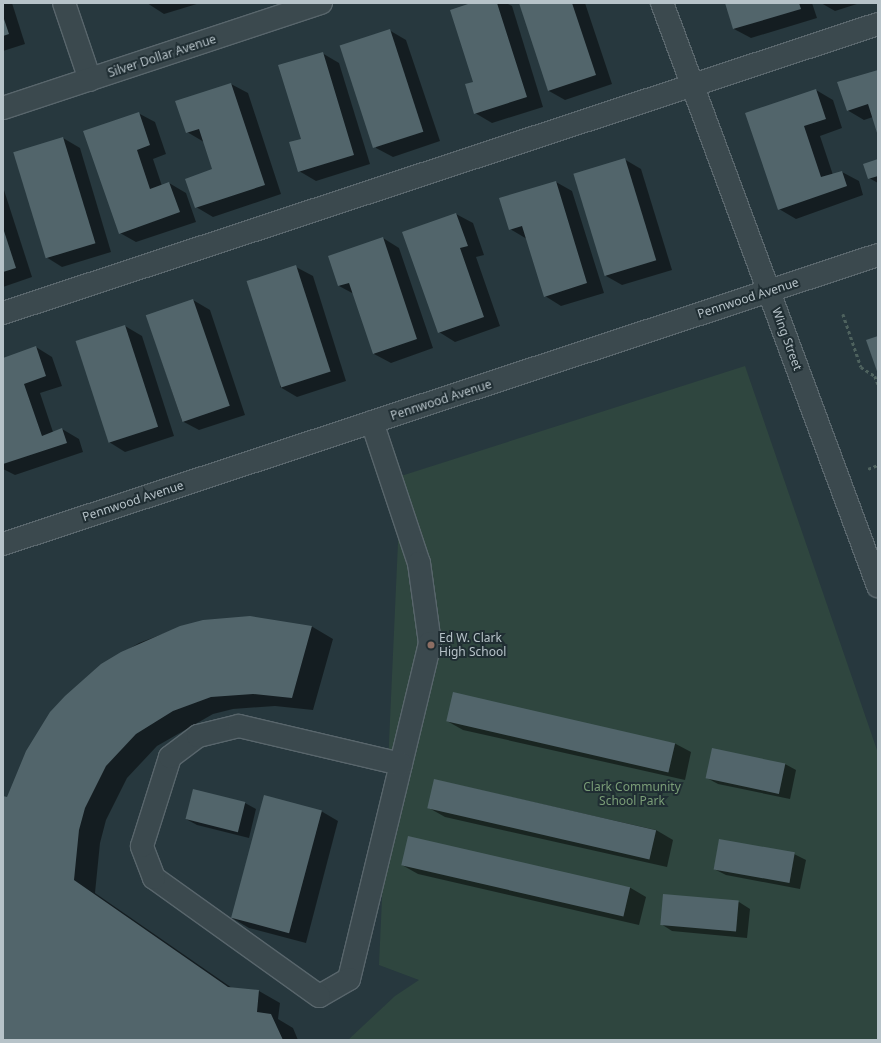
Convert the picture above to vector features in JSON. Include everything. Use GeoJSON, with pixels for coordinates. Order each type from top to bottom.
{"type":"FeatureCollection","features":[{"type":"Feature","properties":{"kind":"street"},"geometry":{"type":"LineString","coordinates":[[64,3],[90,80]]}},
{"type":"Feature","properties":{"kind":"street","name":"Silver Dollar Avenue"},"geometry":{"type":"LineString","coordinates":[[3,108],[321,3]]}},
{"type":"Feature","properties":{"kind":"street","name":"Wing Street"},"geometry":{"type":"LineString","coordinates":[[662,3],[878,586]]}},
{"type":"Feature","properties":{"kind":"street"},"geometry":{"type":"LineString","coordinates":[[3,313],[878,24]]}},
{"type":"Feature","properties":{"kind":"street","name":"Pennwood Avenue"},"geometry":{"type":"LineString","coordinates":[[3,544],[878,255]]}},
{"type":"Feature","properties":{"kind":"street"},"geometry":{"type":"LineString","coordinates":[[372,422],[418,563],[430,643],[401,764],[349,979],[319,996],[154,878],[142,846],[170,757],[198,736],[239,726],[401,764]]}},
{"type":"Feature","properties":{"kind":"path"},"geometry":{"type":"LineString","coordinates":[[843,314],[861,367],[875,376],[878,384]]}},
{"type":"Feature","properties":{"kind":"path"},"geometry":{"type":"LineString","coordinates":[[868,469],[878,465]]}},
{"type":"Feature","properties":{"kind":"green space","name":"Clark Community School Park"},"geometry":{"type":"Polygon","coordinates":[[[745,366],[878,753],[878,1040],[348,1040],[395,996],[419,980],[379,965],[401,476],[745,366]]]}},
{"type":"Feature","properties":{"kind":"building"},"geometry":{"type":"Polygon","coordinates":[[[471,3],[497,3],[527,97],[474,114],[465,84],[473,82],[450,10],[471,3]]]}},
{"type":"Feature","properties":{"kind":"building"},"geometry":{"type":"Polygon","coordinates":[[[519,3],[572,3],[596,75],[548,91],[519,3]]]}},
{"type":"Feature","properties":{"kind":"building"},"geometry":{"type":"Polygon","coordinates":[[[725,3],[799,3],[801,9],[733,29],[725,3]]]}},
{"type":"Feature","properties":{"kind":"building"},"geometry":{"type":"Polygon","coordinates":[[[3,16],[9,34],[3,36],[3,16]]]}},
{"type":"Feature","properties":{"kind":"building"},"geometry":{"type":"Polygon","coordinates":[[[390,29],[423,132],[373,148],[340,45],[390,29]]]}},
{"type":"Feature","properties":{"kind":"building"},"geometry":{"type":"Polygon","coordinates":[[[323,52],[354,155],[298,172],[289,142],[301,139],[278,65],[323,52]]]}},
{"type":"Feature","properties":{"kind":"building"},"geometry":{"type":"Polygon","coordinates":[[[878,70],[878,136],[868,104],[847,111],[837,82],[878,70]]]}},
{"type":"Feature","properties":{"kind":"building"},"geometry":{"type":"Polygon","coordinates":[[[231,83],[265,185],[195,208],[185,179],[212,169],[199,129],[186,133],[175,101],[231,83]]]}},
{"type":"Feature","properties":{"kind":"building"},"geometry":{"type":"Polygon","coordinates":[[[816,89],[826,119],[804,126],[821,177],[842,171],[847,186],[778,210],[745,113],[816,89]]]}},
{"type":"Feature","properties":{"kind":"building"},"geometry":{"type":"Polygon","coordinates":[[[139,112],[150,145],[137,150],[150,189],[169,182],[180,212],[119,234],[83,131],[139,112]]]}},
{"type":"Feature","properties":{"kind":"building"},"geometry":{"type":"Polygon","coordinates":[[[63,137],[95,243],[46,258],[13,152],[63,137]]]}},
{"type":"Feature","properties":{"kind":"building"},"geometry":{"type":"Polygon","coordinates":[[[625,158],[656,260],[605,276],[573,174],[625,158]]]}},
{"type":"Feature","properties":{"kind":"building"},"geometry":{"type":"Polygon","coordinates":[[[878,159],[878,176],[868,179],[863,164],[878,159]]]}},
{"type":"Feature","properties":{"kind":"building"},"geometry":{"type":"Polygon","coordinates":[[[556,181],[587,283],[544,297],[522,226],[509,230],[499,198],[556,181]]]}},
{"type":"Feature","properties":{"kind":"building"},"geometry":{"type":"Polygon","coordinates":[[[456,213],[468,246],[460,248],[484,317],[438,333],[402,232],[456,213]]]}},
{"type":"Feature","properties":{"kind":"building"},"geometry":{"type":"Polygon","coordinates":[[[3,228],[16,268],[3,272],[3,228]]]}},
{"type":"Feature","properties":{"kind":"building"},"geometry":{"type":"Polygon","coordinates":[[[383,237],[417,339],[373,354],[349,283],[338,286],[328,256],[383,237]]]}},
{"type":"Feature","properties":{"kind":"building"},"geometry":{"type":"Polygon","coordinates":[[[296,265],[331,372],[281,388],[247,281],[296,265]]]}},
{"type":"Feature","properties":{"kind":"building"},"geometry":{"type":"Polygon","coordinates":[[[193,299],[230,406],[183,422],[146,315],[193,299]]]}},
{"type":"Feature","properties":{"kind":"building"},"geometry":{"type":"Polygon","coordinates":[[[125,325],[158,427],[109,443],[76,341],[125,325]]]}},
{"type":"Feature","properties":{"kind":"building"},"geometry":{"type":"Polygon","coordinates":[[[878,336],[878,374],[866,340],[878,336]]]}},
{"type":"Feature","properties":{"kind":"building"},"geometry":{"type":"Polygon","coordinates":[[[36,346],[46,376],[24,384],[42,436],[62,428],[67,443],[3,464],[3,358],[36,346]]]}},
{"type":"Feature","properties":{"kind":"building"},"geometry":{"type":"Polygon","coordinates":[[[250,616],[312,626],[292,698],[253,694],[211,697],[173,711],[136,734],[106,766],[85,808],[79,830],[74,880],[228,987],[259,990],[257,1012],[271,1014],[283,1040],[3,1040],[3,796],[7,797],[26,751],[50,712],[65,696],[101,664],[121,652],[180,626],[203,620],[250,616]]]}},
{"type":"Feature","properties":{"kind":"building"},"geometry":{"type":"Polygon","coordinates":[[[453,692],[675,743],[668,773],[446,721],[453,692]]]}},
{"type":"Feature","properties":{"kind":"building"},"geometry":{"type":"Polygon","coordinates":[[[712,748],[785,764],[779,794],[706,778],[712,748]]]}},
{"type":"Feature","properties":{"kind":"building"},"geometry":{"type":"Polygon","coordinates":[[[434,779],[656,830],[649,860],[427,808],[434,779]]]}},
{"type":"Feature","properties":{"kind":"building"},"geometry":{"type":"Polygon","coordinates":[[[193,789],[245,802],[238,832],[186,819],[193,789]]]}},
{"type":"Feature","properties":{"kind":"building"},"geometry":{"type":"Polygon","coordinates":[[[264,795],[322,811],[289,933],[231,918],[264,795]]]}},
{"type":"Feature","properties":{"kind":"building"},"geometry":{"type":"Polygon","coordinates":[[[408,836],[630,887],[623,917],[401,865],[408,836]]]}},
{"type":"Feature","properties":{"kind":"building"},"geometry":{"type":"Polygon","coordinates":[[[719,839],[795,852],[789,883],[714,870],[719,839]]]}},
{"type":"Feature","properties":{"kind":"building"},"geometry":{"type":"Polygon","coordinates":[[[663,894],[739,901],[736,932],[660,925],[663,894]]]}},
{"type":"Feature","properties":{"kind":"place","name":"Ed W. Clark High School"},"geometry":{"type":"Point","coordinates":[431,645]}}]}
